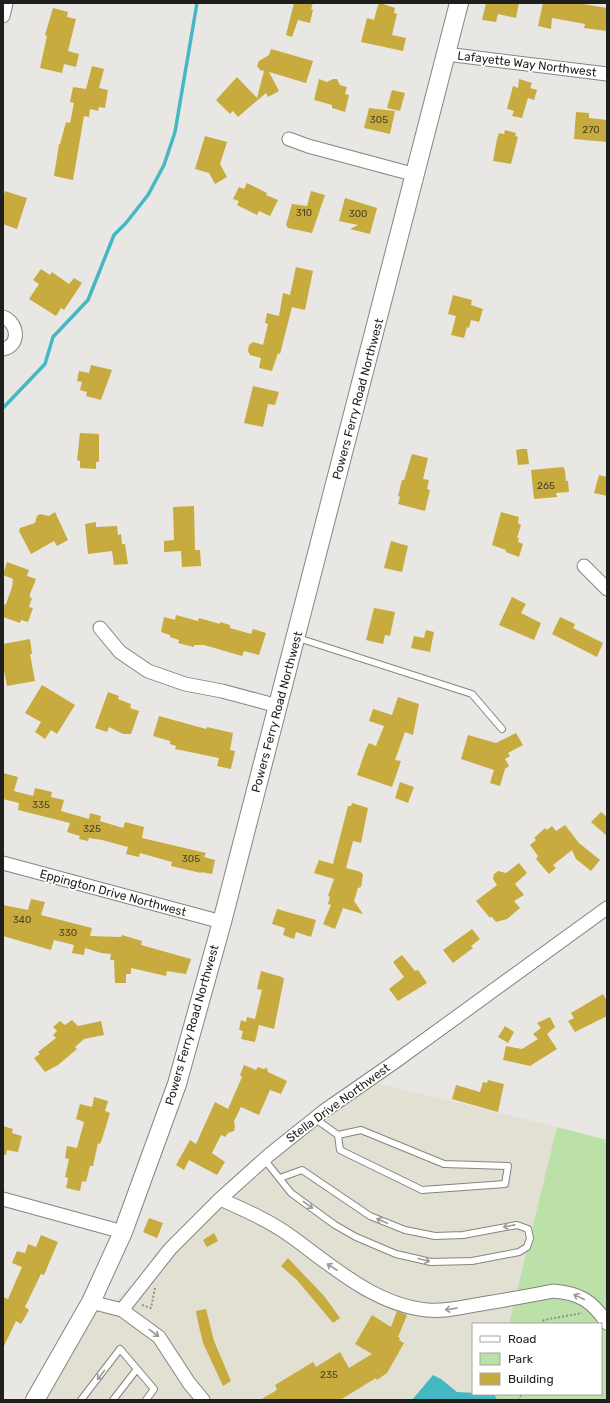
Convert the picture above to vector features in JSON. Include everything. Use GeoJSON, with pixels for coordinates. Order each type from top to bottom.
{"type":"FeatureCollection","features":[{"type":"Feature","properties":{"kind":"street"},"geometry":{"type":"LineString","coordinates":[[3,16],[6,3]]}},
{"type":"Feature","properties":{"kind":"street","name":"Powers Ferry Road Northwest"},"geometry":{"type":"LineString","coordinates":[[35,1400],[91,1302],[123,1232],[177,1084],[222,922],[416,175],[459,3]]}},
{"type":"Feature","properties":{"kind":"street","name":"Lafayette Way Northwest"},"geometry":{"type":"LineString","coordinates":[[446,54],[607,74]]}},
{"type":"Feature","properties":{"kind":"street"},"geometry":{"type":"LineString","coordinates":[[289,138],[308,146],[416,175]]}},
{"type":"Feature","properties":{"kind":"street"},"geometry":{"type":"LineString","coordinates":[[3,317],[11,321],[16,332],[14,343],[9,348],[3,348]]}},
{"type":"Feature","properties":{"kind":"street"},"geometry":{"type":"LineString","coordinates":[[584,566],[607,589]]}},
{"type":"Feature","properties":{"kind":"street"},"geometry":{"type":"LineString","coordinates":[[100,628],[120,652],[148,671],[185,684],[222,691],[278,706]]}},
{"type":"Feature","properties":{"kind":"street","name":"Eppington Drive Northwest"},"geometry":{"type":"LineString","coordinates":[[3,863],[222,922]]}},
{"type":"Feature","properties":{"kind":"street","name":"Stella Drive Northwest"},"geometry":{"type":"LineString","coordinates":[[122,1310],[170,1249],[220,1198],[264,1159],[314,1118],[607,908]]}},
{"type":"Feature","properties":{"kind":"street"},"geometry":{"type":"LineString","coordinates":[[220,1198],[271,1223],[356,1282],[387,1299],[406,1306],[427,1310],[447,1310],[553,1291],[567,1292],[580,1297],[596,1308],[607,1323]]}},
{"type":"Feature","properties":{"kind":"street"},"geometry":{"type":"LineString","coordinates":[[3,1199],[123,1232]]}},
{"type":"Feature","properties":{"kind":"street"},"geometry":{"type":"LineString","coordinates":[[91,1302],[122,1310],[159,1337],[189,1383],[203,1400]]}},
{"type":"Feature","properties":{"kind":"lane"},"geometry":{"type":"LineString","coordinates":[[296,638],[472,694],[502,729]]}},
{"type":"Feature","properties":{"kind":"lane"},"geometry":{"type":"LineString","coordinates":[[314,1118],[338,1135],[340,1150],[422,1190],[505,1184],[508,1166],[444,1164],[361,1130],[338,1135]]}},
{"type":"Feature","properties":{"kind":"lane"},"geometry":{"type":"LineString","coordinates":[[264,1159],[291,1193],[335,1225],[356,1237],[396,1254],[431,1262],[472,1261],[519,1252],[527,1247],[530,1238],[528,1229],[516,1225],[463,1235],[435,1236],[405,1230],[370,1216],[302,1170],[280,1178]]}},
{"type":"Feature","properties":{"kind":"lane"},"geometry":{"type":"LineString","coordinates":[[81,1400],[120,1349],[154,1389],[146,1400]]}},
{"type":"Feature","properties":{"kind":"lane"},"geometry":{"type":"LineString","coordinates":[[113,1400],[137,1369]]}},
{"type":"Feature","properties":{"kind":"path"},"geometry":{"type":"LineString","coordinates":[[541,1323],[544,1320],[574,1313],[599,1312]]}},
{"type":"Feature","properties":{"kind":"shaded area"},"geometry":{"type":"Polygon","coordinates":[[[363,1080],[557,1127],[509,1323],[472,1323],[472,1395],[491,1400],[30,1400],[72,1331],[146,1276],[229,1182],[363,1080]]]}},
{"type":"Feature","properties":{"kind":"green space"},"geometry":{"type":"Polygon","coordinates":[[[557,1127],[607,1140],[607,1400],[491,1400],[492,1395],[602,1395],[602,1323],[509,1323],[557,1127]]]}},
{"type":"Feature","properties":{"kind":"water"},"geometry":{"type":"Polygon","coordinates":[[[433,1375],[441,1379],[457,1392],[472,1393],[472,1395],[494,1395],[497,1400],[412,1400],[433,1375]]]}},
{"type":"Feature","properties":{"kind":"building"},"geometry":{"type":"Polygon","coordinates":[[[294,3],[313,3],[311,9],[313,10],[310,23],[298,20],[292,37],[286,35],[294,3]]]}},
{"type":"Feature","properties":{"kind":"building"},"geometry":{"type":"Polygon","coordinates":[[[380,3],[395,8],[394,13],[397,14],[392,35],[406,38],[403,51],[361,42],[367,18],[374,20],[378,5],[380,3]]]}},
{"type":"Feature","properties":{"kind":"building"},"geometry":{"type":"Polygon","coordinates":[[[486,3],[519,3],[516,18],[498,14],[496,22],[482,20],[486,3]]]}},
{"type":"Feature","properties":{"kind":"building"},"geometry":{"type":"Polygon","coordinates":[[[543,3],[577,3],[607,8],[607,31],[584,28],[585,24],[552,18],[551,29],[538,26],[543,3]]]}},
{"type":"Feature","properties":{"kind":"building"},"geometry":{"type":"Polygon","coordinates":[[[53,8],[68,12],[67,17],[76,19],[68,51],[79,54],[76,67],[64,64],[62,73],[40,68],[47,36],[45,35],[53,8]]]}},
{"type":"Feature","properties":{"kind":"building"},"geometry":{"type":"Polygon","coordinates":[[[271,49],[313,61],[306,83],[269,72],[279,91],[268,97],[266,93],[238,117],[233,111],[230,114],[216,100],[237,77],[257,98],[264,71],[260,70],[257,66],[259,61],[269,55],[271,49]]]}},
{"type":"Feature","properties":{"kind":"building"},"geometry":{"type":"Polygon","coordinates":[[[92,66],[104,69],[99,88],[108,90],[105,108],[99,107],[98,111],[90,109],[89,117],[84,116],[73,180],[54,176],[59,144],[66,122],[70,123],[74,103],[70,102],[73,87],[86,89],[92,66]]]}},
{"type":"Feature","properties":{"kind":"building"},"geometry":{"type":"Polygon","coordinates":[[[319,79],[327,82],[337,79],[340,85],[347,87],[345,94],[349,95],[345,112],[332,108],[332,105],[314,100],[319,79]]]}},
{"type":"Feature","properties":{"kind":"building"},"geometry":{"type":"Polygon","coordinates":[[[519,79],[532,83],[530,88],[537,90],[534,100],[528,98],[522,118],[512,116],[514,111],[507,109],[513,86],[518,88],[519,79]]]}},
{"type":"Feature","properties":{"kind":"building"},"geometry":{"type":"Polygon","coordinates":[[[392,90],[405,93],[400,111],[387,108],[392,90]]]}},
{"type":"Feature","properties":{"kind":"building"},"geometry":{"type":"Polygon","coordinates":[[[369,108],[395,111],[390,134],[364,128],[369,108]]]}},
{"type":"Feature","properties":{"kind":"building"},"geometry":{"type":"Polygon","coordinates":[[[576,112],[589,113],[589,118],[607,120],[607,142],[574,139],[576,112]]]}},
{"type":"Feature","properties":{"kind":"building"},"geometry":{"type":"Polygon","coordinates":[[[505,130],[516,133],[515,136],[518,137],[511,164],[493,161],[499,133],[504,134],[505,130]]]}},
{"type":"Feature","properties":{"kind":"building"},"geometry":{"type":"Polygon","coordinates":[[[205,136],[227,142],[220,164],[227,177],[215,184],[209,173],[195,169],[205,136]]]}},
{"type":"Feature","properties":{"kind":"building"},"geometry":{"type":"Polygon","coordinates":[[[247,183],[267,193],[266,195],[278,200],[270,216],[259,211],[257,215],[237,205],[239,201],[233,199],[239,187],[244,189],[247,183]]]}},
{"type":"Feature","properties":{"kind":"building"},"geometry":{"type":"Polygon","coordinates":[[[5,191],[27,198],[17,229],[3,224],[3,198],[5,191]]]}},
{"type":"Feature","properties":{"kind":"building"},"geometry":{"type":"Polygon","coordinates":[[[311,191],[325,195],[312,233],[288,228],[286,225],[292,204],[307,206],[311,191]]]}},
{"type":"Feature","properties":{"kind":"building"},"geometry":{"type":"Polygon","coordinates":[[[345,198],[377,208],[370,234],[350,229],[358,225],[339,221],[345,198]]]}},
{"type":"Feature","properties":{"kind":"building"},"geometry":{"type":"Polygon","coordinates":[[[296,267],[313,271],[305,310],[292,307],[280,354],[278,353],[272,371],[259,368],[261,358],[250,355],[248,351],[249,345],[253,342],[263,345],[268,324],[265,323],[267,313],[279,316],[283,293],[290,295],[296,267]]]}},
{"type":"Feature","properties":{"kind":"building"},"geometry":{"type":"Polygon","coordinates":[[[41,269],[50,275],[52,272],[69,284],[74,278],[82,283],[64,310],[61,308],[56,316],[29,299],[39,284],[33,280],[41,269]]]}},
{"type":"Feature","properties":{"kind":"building"},"geometry":{"type":"Polygon","coordinates":[[[453,295],[472,300],[471,305],[483,309],[479,322],[471,320],[464,338],[451,335],[456,316],[448,314],[453,295]]]}},
{"type":"Feature","properties":{"kind":"building"},"geometry":{"type":"Polygon","coordinates":[[[91,365],[112,370],[101,400],[86,396],[87,392],[80,390],[82,382],[77,381],[79,371],[89,373],[91,365]]]}},
{"type":"Feature","properties":{"kind":"building"},"geometry":{"type":"Polygon","coordinates":[[[253,386],[279,392],[275,405],[268,404],[263,427],[244,423],[253,386]]]}},
{"type":"Feature","properties":{"kind":"building"},"geometry":{"type":"Polygon","coordinates":[[[80,433],[99,434],[99,462],[96,462],[96,469],[80,468],[80,461],[77,460],[80,433]]]}},
{"type":"Feature","properties":{"kind":"building"},"geometry":{"type":"Polygon","coordinates":[[[527,449],[529,464],[518,465],[516,450],[527,449]]]}},
{"type":"Feature","properties":{"kind":"building"},"geometry":{"type":"Polygon","coordinates":[[[412,454],[428,458],[423,479],[429,480],[427,489],[430,490],[425,511],[398,504],[400,497],[398,496],[402,480],[404,480],[412,454]]]}},
{"type":"Feature","properties":{"kind":"building"},"geometry":{"type":"Polygon","coordinates":[[[563,467],[565,470],[566,481],[568,481],[569,492],[556,493],[557,497],[534,499],[531,470],[563,467]]]}},
{"type":"Feature","properties":{"kind":"building"},"geometry":{"type":"Polygon","coordinates":[[[599,475],[607,477],[607,496],[594,493],[599,475]]]}},
{"type":"Feature","properties":{"kind":"building"},"geometry":{"type":"Polygon","coordinates":[[[194,506],[195,550],[200,550],[201,566],[182,567],[181,551],[164,552],[164,541],[174,540],[173,507],[194,506]]]}},
{"type":"Feature","properties":{"kind":"building"},"geometry":{"type":"Polygon","coordinates":[[[55,512],[68,540],[57,546],[54,541],[31,554],[19,531],[20,528],[35,523],[37,516],[40,514],[49,516],[55,512]]]}},
{"type":"Feature","properties":{"kind":"building"},"geometry":{"type":"Polygon","coordinates":[[[501,512],[519,517],[518,523],[521,525],[517,538],[519,538],[518,542],[523,544],[519,557],[492,545],[501,512]]]}},
{"type":"Feature","properties":{"kind":"building"},"geometry":{"type":"Polygon","coordinates":[[[96,522],[96,527],[117,526],[118,535],[121,534],[122,544],[125,544],[128,564],[114,565],[112,551],[88,554],[85,524],[96,522]]]}},
{"type":"Feature","properties":{"kind":"building"},"geometry":{"type":"Polygon","coordinates":[[[391,541],[408,546],[402,572],[384,568],[391,541]]]}},
{"type":"Feature","properties":{"kind":"building"},"geometry":{"type":"Polygon","coordinates":[[[7,562],[29,570],[27,576],[36,579],[30,594],[30,598],[32,598],[29,607],[33,608],[28,622],[21,620],[20,623],[3,617],[3,605],[6,604],[13,579],[3,575],[7,562]]]}},
{"type":"Feature","properties":{"kind":"building"},"geometry":{"type":"Polygon","coordinates":[[[512,597],[526,604],[521,613],[541,623],[534,640],[499,625],[512,597]]]}},
{"type":"Feature","properties":{"kind":"building"},"geometry":{"type":"Polygon","coordinates":[[[374,608],[395,612],[390,636],[385,635],[383,644],[366,640],[374,608]]]}},
{"type":"Feature","properties":{"kind":"building"},"geometry":{"type":"Polygon","coordinates":[[[176,615],[198,621],[199,618],[220,624],[220,622],[230,625],[230,628],[251,634],[253,629],[266,633],[259,655],[244,651],[242,656],[204,645],[194,645],[194,647],[178,643],[179,640],[161,632],[164,617],[175,620],[176,615]]]}},
{"type":"Feature","properties":{"kind":"building"},"geometry":{"type":"Polygon","coordinates":[[[560,617],[575,624],[573,628],[603,643],[597,657],[552,634],[560,617]]]}},
{"type":"Feature","properties":{"kind":"building"},"geometry":{"type":"Polygon","coordinates":[[[426,630],[434,632],[430,652],[411,648],[414,636],[424,638],[426,630]]]}},
{"type":"Feature","properties":{"kind":"building"},"geometry":{"type":"Polygon","coordinates":[[[30,639],[32,654],[30,654],[35,681],[7,686],[3,665],[3,644],[30,639]]]}},
{"type":"Feature","properties":{"kind":"building"},"geometry":{"type":"Polygon","coordinates":[[[42,685],[75,705],[57,734],[51,730],[45,739],[35,732],[41,722],[25,713],[42,685]]]}},
{"type":"Feature","properties":{"kind":"building"},"geometry":{"type":"Polygon","coordinates":[[[108,692],[119,696],[118,699],[131,704],[130,708],[139,711],[131,734],[123,734],[109,727],[107,732],[95,728],[108,692]]]}},
{"type":"Feature","properties":{"kind":"building"},"geometry":{"type":"Polygon","coordinates":[[[398,697],[419,704],[413,735],[405,732],[395,760],[401,761],[392,787],[357,775],[369,743],[376,746],[384,726],[369,721],[373,709],[392,715],[398,697]]]}},
{"type":"Feature","properties":{"kind":"building"},"geometry":{"type":"Polygon","coordinates":[[[159,716],[206,729],[207,727],[233,733],[230,750],[235,751],[231,769],[217,766],[219,758],[175,749],[176,746],[170,744],[170,741],[153,736],[159,716]]]}},
{"type":"Feature","properties":{"kind":"building"},"geometry":{"type":"Polygon","coordinates":[[[516,733],[523,745],[508,753],[510,756],[505,759],[509,766],[505,769],[500,786],[490,783],[494,770],[461,759],[468,735],[496,743],[516,733]]]}},
{"type":"Feature","properties":{"kind":"building"},"geometry":{"type":"Polygon","coordinates":[[[3,773],[18,777],[14,791],[33,796],[35,788],[52,792],[51,797],[64,800],[61,811],[89,819],[90,813],[101,816],[100,821],[123,828],[125,822],[144,827],[142,838],[206,853],[204,857],[215,860],[212,874],[171,866],[172,862],[140,853],[139,857],[126,854],[128,847],[102,840],[89,838],[88,841],[79,839],[80,836],[67,832],[70,823],[18,810],[19,803],[3,799],[3,773]]]}},
{"type":"Feature","properties":{"kind":"building"},"geometry":{"type":"Polygon","coordinates":[[[400,782],[414,787],[408,803],[395,798],[400,782]]]}},
{"type":"Feature","properties":{"kind":"building"},"geometry":{"type":"Polygon","coordinates":[[[352,803],[368,808],[361,843],[353,841],[346,868],[361,872],[363,875],[361,887],[358,888],[354,901],[363,914],[343,908],[335,929],[323,924],[331,905],[328,904],[330,897],[328,896],[334,879],[314,873],[319,860],[333,864],[348,806],[351,806],[352,803]]]}},
{"type":"Feature","properties":{"kind":"building"},"geometry":{"type":"Polygon","coordinates":[[[601,812],[607,817],[607,836],[591,822],[601,812]]]}},
{"type":"Feature","properties":{"kind":"building"},"geometry":{"type":"Polygon","coordinates":[[[565,825],[579,843],[600,860],[591,871],[576,859],[572,850],[553,865],[556,868],[549,874],[536,859],[538,856],[530,845],[536,840],[534,838],[545,828],[547,830],[552,826],[556,831],[565,825]]]}},
{"type":"Feature","properties":{"kind":"building"},"geometry":{"type":"Polygon","coordinates":[[[519,863],[527,873],[515,884],[524,895],[514,901],[520,908],[507,919],[496,922],[491,916],[490,918],[476,901],[497,885],[493,879],[494,874],[498,871],[506,873],[519,863]]]}},
{"type":"Feature","properties":{"kind":"building"},"geometry":{"type":"Polygon","coordinates":[[[31,899],[45,902],[41,915],[92,928],[90,936],[121,937],[122,935],[142,941],[141,945],[191,959],[186,974],[167,971],[166,976],[131,968],[131,974],[126,974],[126,983],[115,983],[114,960],[110,960],[111,954],[101,953],[85,948],[84,955],[72,953],[74,945],[54,940],[51,950],[3,936],[3,905],[28,910],[31,899]]]}},
{"type":"Feature","properties":{"kind":"building"},"geometry":{"type":"Polygon","coordinates":[[[277,909],[316,920],[311,937],[296,932],[294,939],[283,935],[285,928],[272,924],[277,909]]]}},
{"type":"Feature","properties":{"kind":"building"},"geometry":{"type":"Polygon","coordinates":[[[472,929],[480,939],[471,946],[473,948],[453,963],[443,950],[472,929]]]}},
{"type":"Feature","properties":{"kind":"building"},"geometry":{"type":"Polygon","coordinates":[[[402,955],[415,971],[418,970],[427,983],[398,1001],[389,989],[404,977],[393,962],[402,955]]]}},
{"type":"Feature","properties":{"kind":"building"},"geometry":{"type":"Polygon","coordinates":[[[261,971],[282,977],[284,979],[274,1029],[259,1025],[255,1042],[241,1039],[243,1031],[239,1030],[241,1020],[246,1022],[247,1017],[255,1019],[262,990],[257,989],[261,971]]]}},
{"type":"Feature","properties":{"kind":"building"},"geometry":{"type":"Polygon","coordinates":[[[603,994],[607,1001],[607,1016],[575,1032],[568,1021],[574,1018],[571,1013],[603,994]]]}},
{"type":"Feature","properties":{"kind":"building"},"geometry":{"type":"Polygon","coordinates":[[[550,1017],[555,1027],[547,1034],[557,1049],[530,1066],[503,1060],[506,1046],[522,1049],[538,1039],[533,1034],[541,1028],[537,1023],[550,1017]]]}},
{"type":"Feature","properties":{"kind":"building"},"geometry":{"type":"Polygon","coordinates":[[[72,1020],[78,1026],[101,1021],[104,1035],[84,1039],[75,1047],[77,1049],[58,1065],[45,1072],[34,1058],[40,1054],[38,1052],[56,1038],[53,1035],[57,1031],[53,1027],[60,1021],[65,1025],[72,1020]]]}},
{"type":"Feature","properties":{"kind":"building"},"geometry":{"type":"Polygon","coordinates":[[[505,1026],[514,1032],[508,1043],[498,1037],[505,1026]]]}},
{"type":"Feature","properties":{"kind":"building"},"geometry":{"type":"Polygon","coordinates":[[[244,1065],[256,1070],[258,1067],[263,1069],[267,1068],[268,1072],[287,1081],[281,1094],[270,1090],[259,1115],[241,1107],[234,1121],[234,1131],[228,1133],[225,1137],[221,1135],[212,1153],[225,1162],[217,1175],[189,1160],[184,1170],[176,1165],[190,1140],[196,1144],[215,1102],[228,1109],[242,1077],[240,1075],[244,1065]]]}},
{"type":"Feature","properties":{"kind":"building"},"geometry":{"type":"Polygon","coordinates":[[[488,1080],[504,1084],[498,1112],[452,1099],[456,1085],[480,1092],[483,1082],[487,1083],[488,1080]]]}},
{"type":"Feature","properties":{"kind":"building"},"geometry":{"type":"Polygon","coordinates":[[[94,1097],[108,1101],[105,1111],[110,1113],[103,1136],[100,1144],[98,1143],[93,1166],[90,1166],[86,1182],[82,1181],[80,1191],[66,1188],[68,1178],[65,1177],[69,1159],[65,1158],[67,1146],[77,1148],[84,1122],[76,1119],[80,1104],[92,1107],[94,1097]]]}},
{"type":"Feature","properties":{"kind":"building"},"geometry":{"type":"Polygon","coordinates":[[[3,1126],[13,1129],[12,1133],[22,1136],[18,1152],[7,1150],[6,1155],[3,1154],[3,1126]]]}},
{"type":"Feature","properties":{"kind":"building"},"geometry":{"type":"Polygon","coordinates":[[[149,1218],[163,1223],[157,1238],[143,1232],[149,1218]]]}},
{"type":"Feature","properties":{"kind":"building"},"geometry":{"type":"Polygon","coordinates":[[[214,1233],[218,1241],[207,1247],[203,1240],[214,1233]]]}},
{"type":"Feature","properties":{"kind":"building"},"geometry":{"type":"Polygon","coordinates":[[[41,1235],[58,1242],[44,1275],[41,1274],[25,1307],[29,1310],[21,1324],[16,1321],[3,1348],[3,1297],[8,1299],[22,1267],[12,1263],[17,1251],[25,1253],[28,1244],[36,1247],[41,1235]]]}},
{"type":"Feature","properties":{"kind":"building"},"geometry":{"type":"Polygon","coordinates":[[[288,1258],[324,1296],[340,1318],[333,1323],[297,1280],[281,1266],[288,1258]]]}},
{"type":"Feature","properties":{"kind":"building"},"geometry":{"type":"Polygon","coordinates":[[[206,1309],[214,1341],[231,1381],[223,1386],[203,1343],[198,1322],[196,1311],[206,1309]]]}},
{"type":"Feature","properties":{"kind":"building"},"geometry":{"type":"Polygon","coordinates":[[[397,1311],[407,1315],[398,1337],[400,1338],[399,1340],[404,1343],[387,1373],[377,1380],[376,1378],[340,1400],[260,1400],[277,1390],[275,1385],[313,1362],[316,1367],[340,1352],[349,1368],[372,1354],[355,1344],[372,1315],[391,1327],[397,1311]]]}},
{"type":"Feature","properties":{"kind":"waterway"},"geometry":{"type":"LineString","coordinates":[[3,408],[45,364],[53,337],[88,300],[114,235],[126,223],[148,195],[164,165],[175,132],[197,3]]}}]}
